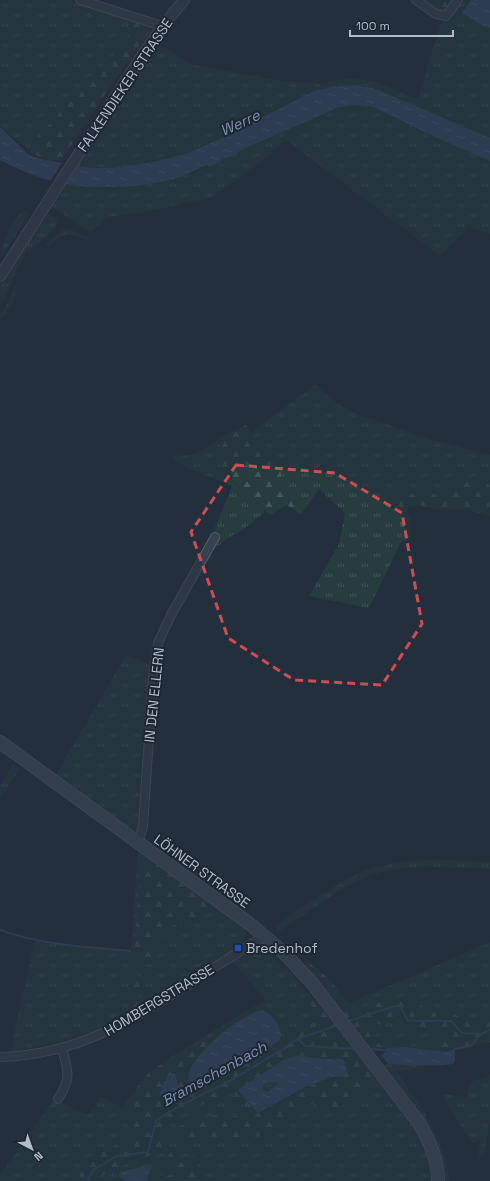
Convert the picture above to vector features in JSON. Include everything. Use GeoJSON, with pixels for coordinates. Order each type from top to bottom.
{"type":"FeatureCollection","features":[{"type":"Feature","properties":{"kind":"main road","name":"LÖHNER STRASSE"},"geometry":{"type":"LineString","coordinates":[[0,742],[265,936],[284,953],[312,983],[419,1123],[432,1148],[436,1161],[438,1181]]}},
{"type":"Feature","properties":{"kind":"street"},"geometry":{"type":"LineString","coordinates":[[80,0],[156,24],[162,28]]}},
{"type":"Feature","properties":{"kind":"street","name":"FALKENDIEKER STRASSE"},"geometry":{"type":"LineString","coordinates":[[0,276],[120,90],[162,28],[184,0]]}},
{"type":"Feature","properties":{"kind":"street"},"geometry":{"type":"LineString","coordinates":[[416,0],[436,14],[446,16],[458,0]]}},
{"type":"Feature","properties":{"kind":"street","name":"IN DEN ELLERN"},"geometry":{"type":"LineString","coordinates":[[138,842],[143,827],[153,678],[158,642],[171,615],[215,537]]}},
{"type":"Feature","properties":{"kind":"street","name":"HOMBERGSTRASSE"},"geometry":{"type":"LineString","coordinates":[[0,1057],[37,1053],[62,1048],[109,1031],[128,1021],[265,936]]}},
{"type":"Feature","properties":{"kind":"street"},"geometry":{"type":"LineString","coordinates":[[58,1099],[66,1087],[68,1080],[67,1066],[62,1048]]}},
{"type":"Feature","properties":{"kind":"highlighted area"},"geometry":{"type":"Polygon","coordinates":[[[236,465],[335,473],[402,513],[422,624],[382,685],[294,680],[228,638],[191,532],[236,465]]]}},
{"type":"Feature","properties":{"kind":"green space"},"geometry":{"type":"Polygon","coordinates":[[[0,0],[71,0],[137,19],[123,45],[27,148],[8,134],[0,125],[0,0]]]}},
{"type":"Feature","properties":{"kind":"green space"},"geometry":{"type":"Polygon","coordinates":[[[421,0],[453,0],[448,9],[442,12],[429,6],[421,0]]]}},
{"type":"Feature","properties":{"kind":"green space"},"geometry":{"type":"Polygon","coordinates":[[[461,0],[471,0],[462,13],[484,27],[490,28],[490,138],[384,92],[365,86],[351,85],[336,87],[321,92],[279,110],[218,140],[185,153],[149,163],[131,166],[95,168],[77,166],[159,44],[190,64],[282,81],[322,84],[347,78],[373,81],[418,99],[442,20],[449,18],[461,0]]]}},
{"type":"Feature","properties":{"kind":"green space"},"geometry":{"type":"Polygon","coordinates":[[[137,19],[155,24],[101,100],[61,161],[42,158],[30,151],[27,148],[123,45],[137,19]]]}},
{"type":"Feature","properties":{"kind":"green space"},"geometry":{"type":"Polygon","coordinates":[[[355,105],[373,107],[490,161],[490,234],[469,227],[440,256],[285,140],[267,157],[210,198],[139,213],[108,217],[91,232],[52,207],[67,185],[104,186],[158,183],[190,174],[222,159],[236,155],[239,151],[337,108],[355,105]]]}},
{"type":"Feature","properties":{"kind":"green space"},"geometry":{"type":"Polygon","coordinates":[[[23,211],[29,211],[27,217],[0,259],[2,248],[11,226],[19,214],[23,211]]]}},
{"type":"Feature","properties":{"kind":"green space"},"geometry":{"type":"Polygon","coordinates":[[[48,214],[57,219],[54,228],[25,255],[0,305],[0,283],[48,214]]]}},
{"type":"Feature","properties":{"kind":"green space"},"geometry":{"type":"Polygon","coordinates":[[[64,229],[70,229],[88,238],[88,240],[70,234],[63,235],[48,246],[46,244],[64,229]]]}},
{"type":"Feature","properties":{"kind":"green space"},"geometry":{"type":"Polygon","coordinates":[[[15,285],[17,289],[12,306],[4,316],[0,318],[0,314],[8,303],[15,285]]]}},
{"type":"Feature","properties":{"kind":"green space"},"geometry":{"type":"Polygon","coordinates":[[[315,385],[339,405],[357,414],[433,440],[490,455],[490,485],[479,479],[451,486],[448,490],[438,494],[407,494],[399,491],[399,483],[394,491],[395,504],[403,531],[401,542],[369,608],[309,596],[339,544],[345,513],[319,489],[307,506],[282,479],[278,462],[254,445],[251,434],[259,426],[315,385]]]}},
{"type":"Feature","properties":{"kind":"green space"},"geometry":{"type":"Polygon","coordinates":[[[246,425],[251,434],[254,445],[268,448],[278,462],[282,479],[307,506],[300,514],[287,505],[270,515],[240,489],[226,472],[220,458],[222,436],[246,425]]]}},
{"type":"Feature","properties":{"kind":"green space"},"geometry":{"type":"Polygon","coordinates":[[[222,436],[220,458],[222,465],[231,480],[265,512],[241,531],[213,548],[208,554],[166,629],[159,649],[156,668],[145,823],[139,824],[137,830],[134,832],[56,775],[126,655],[152,666],[156,645],[163,626],[206,549],[232,487],[231,485],[194,471],[173,459],[174,456],[190,455],[200,451],[222,436]]]}},
{"type":"Feature","properties":{"kind":"green space"},"geometry":{"type":"Polygon","coordinates":[[[395,473],[398,474],[399,491],[407,494],[438,494],[448,490],[459,481],[479,479],[490,485],[490,516],[468,510],[442,510],[416,505],[406,507],[411,522],[410,539],[401,542],[401,527],[394,497],[395,473]]]}},
{"type":"Feature","properties":{"kind":"green space"},"geometry":{"type":"Polygon","coordinates":[[[13,764],[20,769],[0,798],[0,786],[13,764]]]}},
{"type":"Feature","properties":{"kind":"green space"},"geometry":{"type":"Polygon","coordinates":[[[138,849],[144,852],[134,959],[155,945],[144,941],[145,939],[161,936],[173,925],[200,918],[217,906],[243,926],[246,931],[243,942],[239,946],[137,1009],[141,986],[132,974],[130,1013],[116,1021],[73,1038],[43,1046],[12,1051],[14,1032],[35,941],[131,952],[138,849]]]}},
{"type":"Feature","properties":{"kind":"green space"},"geometry":{"type":"Polygon","coordinates":[[[144,852],[217,906],[200,918],[173,925],[161,936],[145,939],[144,941],[155,945],[158,951],[156,961],[145,964],[134,959],[141,855],[144,852]]]}},
{"type":"Feature","properties":{"kind":"green space"},"geometry":{"type":"Polygon","coordinates":[[[430,860],[490,862],[490,869],[427,867],[396,869],[381,872],[354,882],[278,932],[275,926],[331,888],[355,875],[382,866],[430,860]]]}},
{"type":"Feature","properties":{"kind":"green space"},"geometry":{"type":"Polygon","coordinates":[[[490,942],[490,1017],[478,1024],[470,1024],[451,1012],[437,1013],[389,998],[364,1007],[354,1006],[350,1003],[490,942]]]}},
{"type":"Feature","properties":{"kind":"green space"},"geometry":{"type":"Polygon","coordinates":[[[256,950],[263,950],[267,952],[294,977],[306,992],[304,994],[305,997],[317,1014],[318,1018],[315,1022],[294,1033],[286,1040],[279,1041],[282,1037],[234,1024],[210,1044],[208,1041],[195,1046],[188,1055],[177,1053],[265,1000],[243,972],[231,961],[256,950]]]}},
{"type":"Feature","properties":{"kind":"green space"},"geometry":{"type":"Polygon","coordinates":[[[309,962],[330,980],[346,1000],[357,1007],[368,1006],[393,997],[398,997],[408,999],[435,1012],[450,1012],[473,1024],[490,1017],[490,1042],[446,1052],[426,1050],[426,1047],[435,1044],[439,1034],[433,1029],[418,1029],[394,1020],[381,1025],[375,1023],[371,1027],[371,1030],[374,1038],[380,1045],[382,1046],[392,1043],[397,1044],[399,1048],[381,1048],[374,1054],[305,965],[309,962]]]}},
{"type":"Feature","properties":{"kind":"green space"},"geometry":{"type":"Polygon","coordinates":[[[136,973],[140,981],[140,990],[137,1009],[130,1013],[132,974],[136,973]]]}},
{"type":"Feature","properties":{"kind":"green space"},"geometry":{"type":"Polygon","coordinates":[[[306,992],[309,993],[347,1037],[365,1061],[378,1085],[337,1108],[329,1106],[320,1109],[314,1102],[301,1113],[290,1114],[277,1127],[268,1129],[259,1136],[249,1139],[208,1136],[178,1140],[136,1163],[128,1162],[116,1170],[104,1174],[101,1181],[78,1181],[80,1173],[91,1160],[107,1149],[131,1137],[127,1132],[129,1120],[128,1113],[122,1107],[148,1073],[177,1053],[188,1055],[195,1046],[205,1039],[210,1044],[198,1056],[286,1040],[294,1033],[315,1022],[318,1018],[304,994],[306,992]],[[300,1055],[285,1059],[266,1072],[258,1113],[310,1086],[332,1078],[343,1076],[343,1059],[312,1058],[300,1055]],[[230,1091],[221,1097],[175,1116],[162,1131],[165,1137],[170,1139],[174,1137],[178,1127],[195,1118],[208,1117],[221,1113],[249,1119],[250,1112],[248,1109],[230,1091]]]}},
{"type":"Feature","properties":{"kind":"green space"},"geometry":{"type":"Polygon","coordinates":[[[394,1020],[418,1029],[433,1029],[439,1034],[435,1044],[427,1047],[426,1050],[399,1048],[397,1044],[392,1043],[382,1046],[374,1038],[371,1027],[375,1023],[381,1025],[394,1020]]]}},
{"type":"Feature","properties":{"kind":"green space"},"geometry":{"type":"Polygon","coordinates":[[[358,1034],[383,1066],[388,1064],[422,1066],[424,1068],[396,1071],[414,1096],[437,1136],[447,1166],[449,1181],[202,1181],[195,1157],[188,1159],[182,1164],[177,1159],[176,1151],[172,1150],[167,1157],[167,1166],[175,1172],[171,1175],[156,1177],[154,1181],[146,1181],[151,1171],[150,1166],[145,1164],[120,1174],[119,1176],[126,1181],[101,1181],[104,1174],[116,1170],[128,1162],[136,1163],[178,1140],[208,1136],[249,1139],[259,1136],[268,1128],[277,1127],[290,1114],[301,1113],[314,1102],[320,1109],[329,1106],[337,1108],[378,1084],[358,1034]]]}},
{"type":"Feature","properties":{"kind":"green space"},"geometry":{"type":"Polygon","coordinates":[[[68,1055],[71,1082],[73,1085],[70,1084],[60,1102],[88,1115],[101,1097],[122,1107],[128,1113],[129,1120],[127,1132],[131,1136],[95,1157],[79,1175],[78,1181],[0,1181],[0,1175],[60,1092],[65,1080],[62,1060],[60,1058],[68,1055]]]}},
{"type":"Feature","properties":{"kind":"green space"},"geometry":{"type":"Polygon","coordinates":[[[490,1075],[490,1120],[482,1158],[479,1156],[480,1140],[472,1143],[441,1094],[467,1097],[469,1083],[490,1075]]]}},
{"type":"Feature","properties":{"kind":"green space"},"geometry":{"type":"Polygon","coordinates":[[[268,1082],[278,1083],[268,1092],[264,1091],[263,1088],[268,1082]]]}},
{"type":"Feature","properties":{"kind":"green space"},"geometry":{"type":"Polygon","coordinates":[[[230,1091],[248,1109],[250,1112],[249,1119],[221,1113],[208,1117],[195,1118],[175,1133],[174,1137],[170,1139],[165,1137],[162,1131],[175,1116],[221,1097],[230,1091]]]}},
{"type":"Feature","properties":{"kind":"green space"},"geometry":{"type":"Polygon","coordinates":[[[172,1150],[176,1151],[177,1159],[182,1163],[192,1156],[195,1157],[202,1181],[154,1181],[160,1174],[166,1176],[175,1172],[167,1166],[167,1157],[172,1150]]]}},
{"type":"Feature","properties":{"kind":"water"},"geometry":{"type":"Polygon","coordinates":[[[471,0],[490,0],[490,28],[484,27],[462,13],[471,0]]]}},
{"type":"Feature","properties":{"kind":"water"},"geometry":{"type":"Polygon","coordinates":[[[358,85],[379,90],[490,138],[490,161],[373,107],[355,105],[337,108],[239,151],[236,155],[222,159],[214,165],[204,166],[177,178],[162,182],[120,187],[77,186],[41,178],[0,160],[0,127],[29,155],[41,159],[91,168],[112,168],[153,162],[185,154],[218,140],[314,91],[335,86],[358,85]]]}},
{"type":"Feature","properties":{"kind":"water"},"geometry":{"type":"Polygon","coordinates":[[[261,1010],[277,1022],[281,1032],[279,1041],[224,1073],[191,1086],[188,1078],[190,1070],[203,1051],[230,1027],[261,1010]]]}},
{"type":"Feature","properties":{"kind":"water"},"geometry":{"type":"Polygon","coordinates":[[[404,1047],[446,1052],[455,1049],[455,1061],[453,1064],[421,1066],[388,1064],[382,1056],[386,1048],[404,1047]]]}},
{"type":"Feature","properties":{"kind":"water"},"geometry":{"type":"Polygon","coordinates":[[[300,1055],[312,1058],[343,1059],[347,1073],[343,1076],[329,1078],[303,1088],[258,1113],[238,1090],[285,1059],[300,1055]],[[268,1082],[263,1087],[264,1091],[268,1092],[278,1083],[268,1082]]]}},
{"type":"Feature","properties":{"kind":"water"},"geometry":{"type":"Polygon","coordinates":[[[171,1074],[175,1074],[180,1091],[163,1100],[160,1095],[162,1085],[171,1074]]]}},
{"type":"Feature","properties":{"kind":"water"},"geometry":{"type":"Polygon","coordinates":[[[145,1164],[152,1167],[146,1181],[126,1181],[119,1176],[122,1172],[145,1164]]]}},
{"type":"Feature","properties":{"kind":"pier"},"geometry":{"type":"Polygon","coordinates":[[[63,161],[78,164],[64,186],[49,183],[63,161]]]}},
{"type":"Feature","properties":{"kind":"waterway"},"geometry":{"type":"LineString","coordinates":[[0,930],[48,942],[81,947],[130,951]]}},
{"type":"Feature","properties":{"kind":"waterway","name":"Bramschenbach"},"geometry":{"type":"LineString","coordinates":[[348,1021],[400,1005],[408,1021],[451,1021],[462,1033],[481,1034],[490,1030]]}},
{"type":"Feature","properties":{"kind":"waterway","name":"Bramschenbach"},"geometry":{"type":"LineString","coordinates":[[88,1181],[93,1170],[117,1156],[148,1152],[156,1121],[171,1111],[236,1077],[284,1049],[292,1042],[335,1026]]}},
{"type":"Feature","properties":{"kind":"waterway"},"geometry":{"type":"LineString","coordinates":[[455,1049],[471,1046],[481,1034]]}},
{"type":"Feature","properties":{"kind":"waterway"},"geometry":{"type":"LineString","coordinates":[[298,1039],[305,1046],[357,1049]]}},
{"type":"Feature","properties":{"kind":"waterway"},"geometry":{"type":"LineString","coordinates":[[370,1049],[386,1050]]}},
{"type":"Feature","properties":{"kind":"place","name":"Bredenhof"},"geometry":{"type":"Point","coordinates":[238,948]}},
{"type":"Feature","properties":{"kind":"water label","name":"Werre"},"geometry":{"type":"Point","coordinates":[240,123]}}]}
